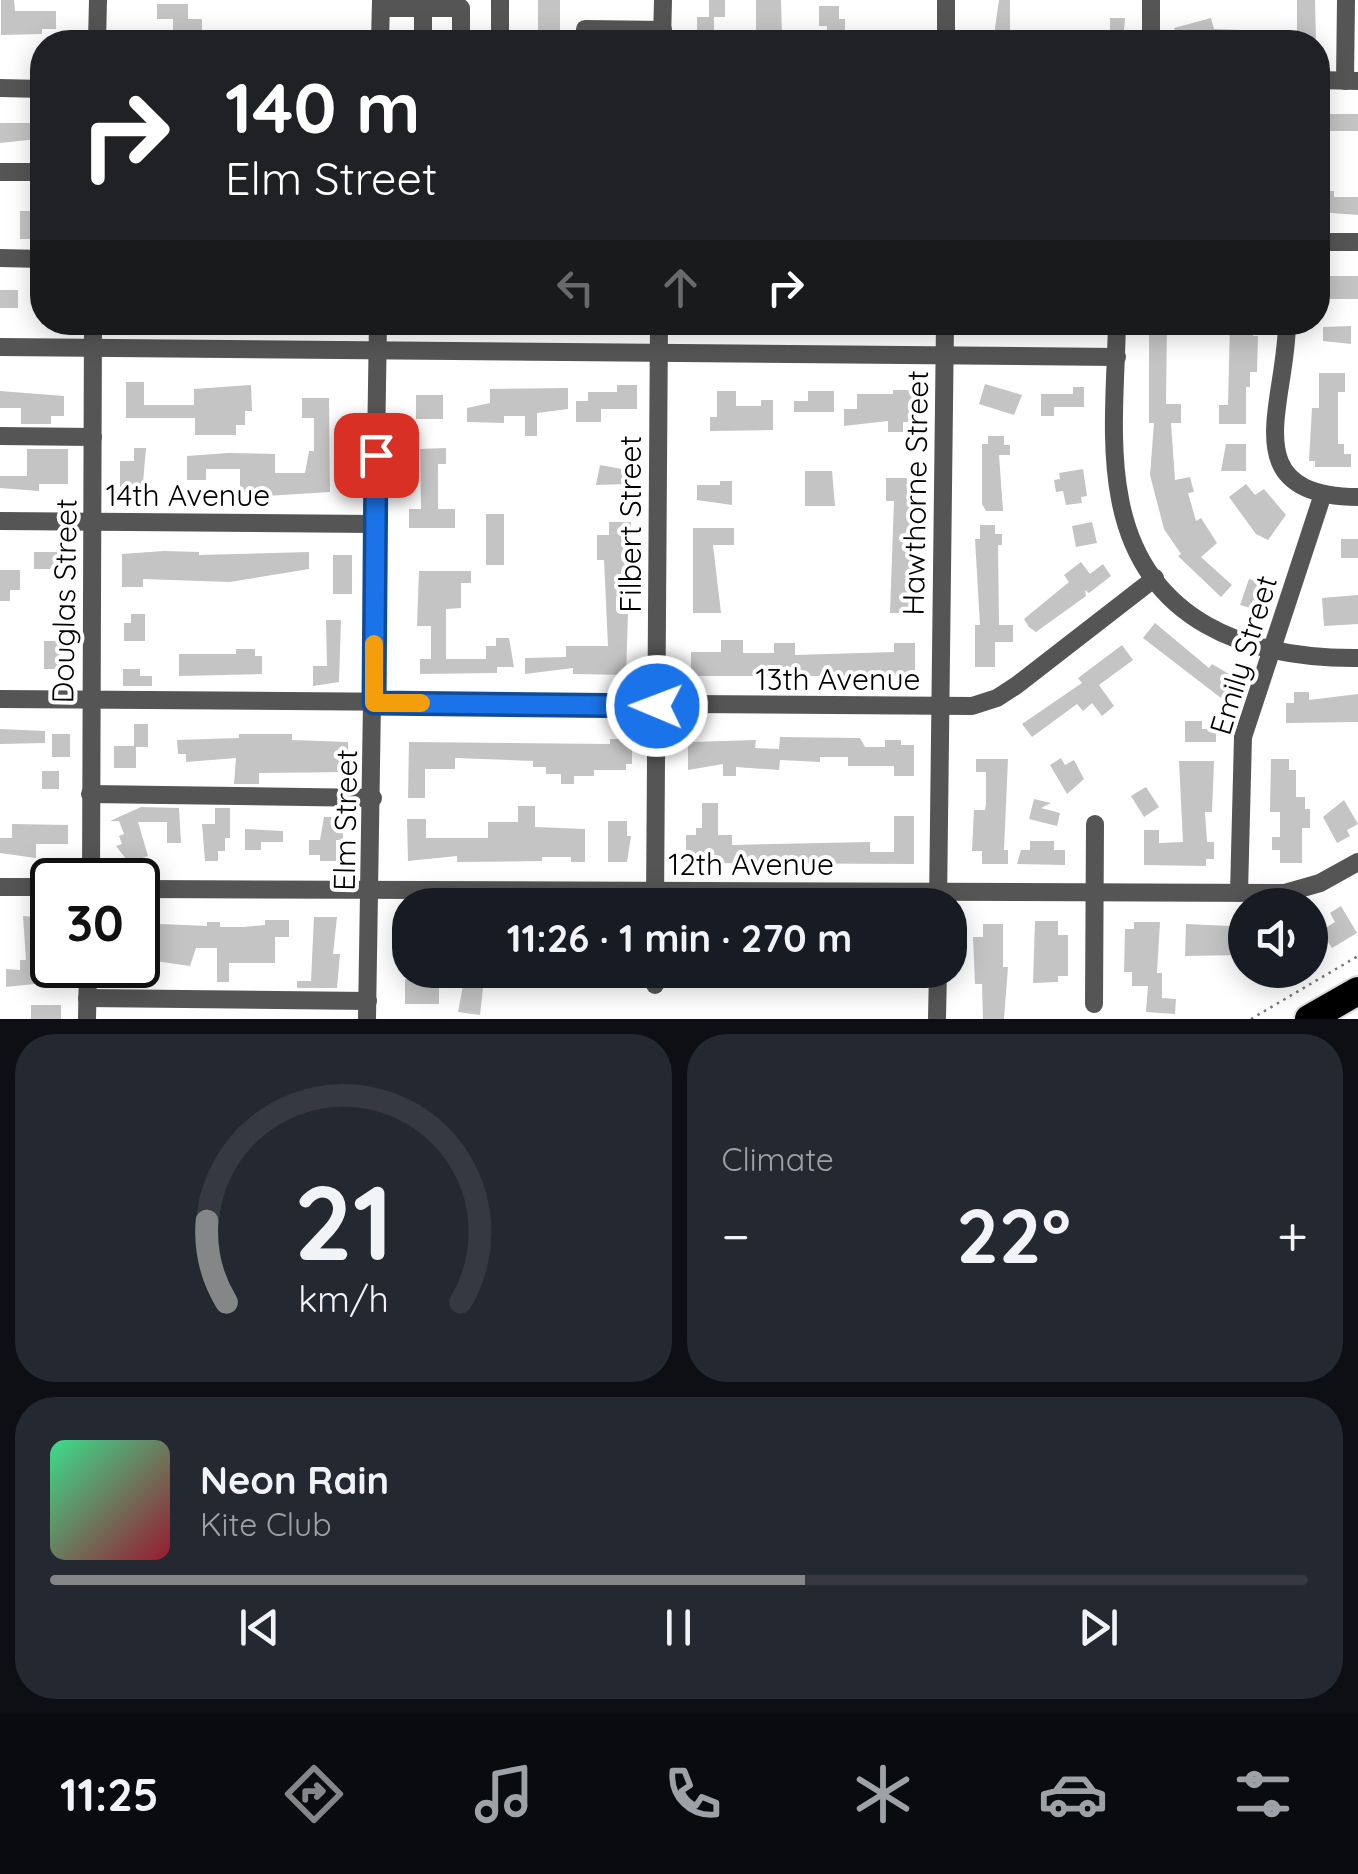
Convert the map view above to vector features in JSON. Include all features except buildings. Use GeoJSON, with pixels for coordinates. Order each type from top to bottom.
{"type":"FeatureCollection","features":[{"type":"Feature","properties":{"kind":"highway"},"geometry":{"type":"LineString","coordinates":[[1309,1019],[1358,991]]}},
{"type":"Feature","properties":{"kind":"street"},"geometry":{"type":"LineString","coordinates":[[97,30],[98,0]]}},
{"type":"Feature","properties":{"kind":"street"},"geometry":{"type":"LineString","coordinates":[[500,0],[500,30]]}},
{"type":"Feature","properties":{"kind":"street"},"geometry":{"type":"LineString","coordinates":[[662,30],[663,0]]}},
{"type":"Feature","properties":{"kind":"street"},"geometry":{"type":"LineString","coordinates":[[946,0],[946,30]]}},
{"type":"Feature","properties":{"kind":"street"},"geometry":{"type":"LineString","coordinates":[[1150,30],[1151,0]]}},
{"type":"Feature","properties":{"kind":"street"},"geometry":{"type":"LineString","coordinates":[[1346,0],[1352,80]]}},
{"type":"Feature","properties":{"kind":"street"},"geometry":{"type":"LineString","coordinates":[[380,30],[381,4],[460,8],[460,30]]}},
{"type":"Feature","properties":{"kind":"street"},"geometry":{"type":"LineString","coordinates":[[423,8],[423,30]]}},
{"type":"Feature","properties":{"kind":"street"},"geometry":{"type":"LineString","coordinates":[[585,28],[604,30]]}},
{"type":"Feature","properties":{"kind":"street"},"geometry":{"type":"LineString","coordinates":[[0,88],[30,88]]}},
{"type":"Feature","properties":{"kind":"street"},"geometry":{"type":"LineString","coordinates":[[0,172],[30,172]]}},
{"type":"Feature","properties":{"kind":"street"},"geometry":{"type":"LineString","coordinates":[[1330,242],[1358,242]]}},
{"type":"Feature","properties":{"kind":"street"},"geometry":{"type":"LineString","coordinates":[[0,258],[30,259]]}},
{"type":"Feature","properties":{"kind":"street","name":"Douglas Street"},"geometry":{"type":"LineString","coordinates":[[91,858],[92,335]]}},
{"type":"Feature","properties":{"kind":"street","name":"Elm Street"},"geometry":{"type":"LineString","coordinates":[[367,1010],[372,891],[378,335]]}},
{"type":"Feature","properties":{"kind":"street","name":"Filbert Street"},"geometry":{"type":"LineString","coordinates":[[655,888],[658,335]]}},
{"type":"Feature","properties":{"kind":"street","name":"Hawthorne Street"},"geometry":{"type":"LineString","coordinates":[[938,888],[945,335]]}},
{"type":"Feature","properties":{"kind":"street"},"geometry":{"type":"LineString","coordinates":[[1118,335],[1120,497],[1137,550],[1155,578],[1213,630],[1270,653],[1302,658],[1358,658]]}},
{"type":"Feature","properties":{"kind":"street"},"geometry":{"type":"LineString","coordinates":[[1286,335],[1274,450],[1284,474],[1322,496],[1358,496]]}},
{"type":"Feature","properties":{"kind":"street"},"geometry":{"type":"LineString","coordinates":[[0,347],[1117,357]]}},
{"type":"Feature","properties":{"kind":"street"},"geometry":{"type":"LineString","coordinates":[[0,436],[93,438]]}},
{"type":"Feature","properties":{"kind":"street","name":"Emily Street"},"geometry":{"type":"LineString","coordinates":[[1239,888],[1243,737],[1322,496]]}},
{"type":"Feature","properties":{"kind":"street","name":"14th Avenue"},"geometry":{"type":"LineString","coordinates":[[0,520],[375,524]]}},
{"type":"Feature","properties":{"kind":"street","name":"13th Avenue"},"geometry":{"type":"LineString","coordinates":[[0,699],[972,706],[998,698],[1155,578]]}},
{"type":"Feature","properties":{"kind":"street"},"geometry":{"type":"LineString","coordinates":[[90,794],[373,798]]}},
{"type":"Feature","properties":{"kind":"street"},"geometry":{"type":"LineString","coordinates":[[1094,1004],[1095,824]]}},
{"type":"Feature","properties":{"kind":"street","name":"12th Avenue"},"geometry":{"type":"LineString","coordinates":[[1304,888],[1358,862]]}},
{"type":"Feature","properties":{"kind":"street"},"geometry":{"type":"LineString","coordinates":[[0,887],[30,888]]}},
{"type":"Feature","properties":{"kind":"street","name":"12th Avenue"},"geometry":{"type":"LineString","coordinates":[[160,888],[392,891]]}},
{"type":"Feature","properties":{"kind":"street","name":"12th Avenue"},"geometry":{"type":"LineString","coordinates":[[967,898],[1228,894]]}},
{"type":"Feature","properties":{"kind":"street"},"geometry":{"type":"LineString","coordinates":[[87,988],[87,1019]]}},
{"type":"Feature","properties":{"kind":"street"},"geometry":{"type":"LineString","coordinates":[[938,988],[938,1019]]}},
{"type":"Feature","properties":{"kind":"street"},"geometry":{"type":"LineString","coordinates":[[87,998],[367,1010]]}},
{"type":"Feature","properties":{"kind":"path"},"geometry":{"type":"LineString","coordinates":[[1251,1019],[1358,956]]}},
{"type":"Feature","properties":{"kind":"slow traffic"},"geometry":{"type":"LineString","coordinates":[[374,644],[374,703],[421,703]]}},
{"type":"Feature","properties":{"kind":"route"},"geometry":{"type":"LineString","coordinates":[[376,455],[374,703],[657,706]]}}]}
